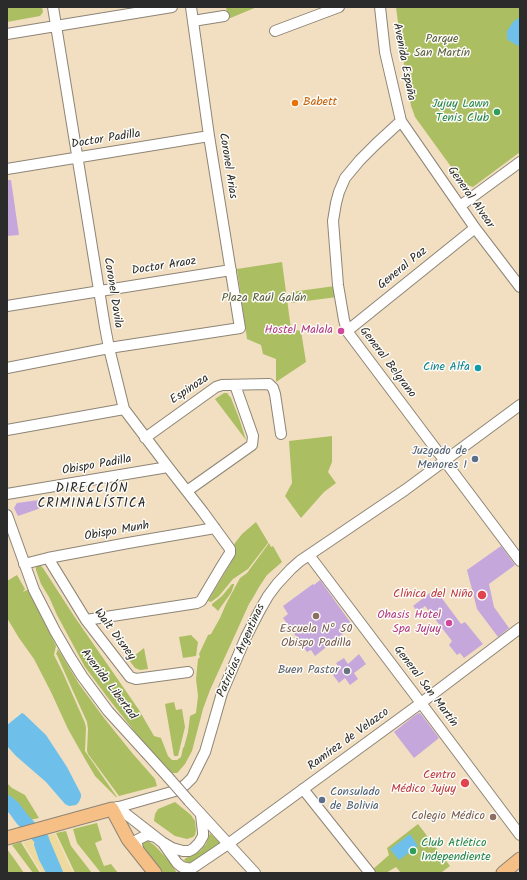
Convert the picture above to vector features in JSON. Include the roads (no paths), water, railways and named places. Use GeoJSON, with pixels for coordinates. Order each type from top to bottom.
{"type":"FeatureCollection","features":[{"type":"Feature","properties":{"kind":"main road"},"geometry":{"type":"LineString","coordinates":[[7,838],[110,809],[139,854],[155,873]]}},
{"type":"Feature","properties":{"kind":"main road"},"geometry":{"type":"LineString","coordinates":[[503,873],[520,859]]}},
{"type":"Feature","properties":{"kind":"street","name":"Coronel Davila"},"geometry":{"type":"LineString","coordinates":[[53,7],[109,348],[124,408],[145,438],[230,549],[230,553],[201,601],[197,603],[86,620]]}},
{"type":"Feature","properties":{"kind":"street"},"geometry":{"type":"LineString","coordinates":[[7,34],[172,7]]}},
{"type":"Feature","properties":{"kind":"street","name":"Coronel Arias"},"geometry":{"type":"LineString","coordinates":[[109,348],[240,328],[209,136],[191,7]]}},
{"type":"Feature","properties":{"kind":"street"},"geometry":{"type":"LineString","coordinates":[[275,31],[339,7]]}},
{"type":"Feature","properties":{"kind":"street","name":"Avenida España"},"geometry":{"type":"LineString","coordinates":[[380,7],[385,52],[401,121]]}},
{"type":"Feature","properties":{"kind":"street"},"geometry":{"type":"LineString","coordinates":[[193,21],[224,16]]}},
{"type":"Feature","properties":{"kind":"street","name":"General Alvear"},"geometry":{"type":"LineString","coordinates":[[401,121],[475,228],[519,285]]}},
{"type":"Feature","properties":{"kind":"street","name":"General Belgrano"},"geometry":{"type":"LineString","coordinates":[[401,121],[360,160],[345,178],[339,192],[333,221],[338,284],[344,320],[347,330],[520,561]]}},
{"type":"Feature","properties":{"kind":"street","name":"Doctor Padilla"},"geometry":{"type":"LineString","coordinates":[[7,168],[209,136]]}},
{"type":"Feature","properties":{"kind":"street"},"geometry":{"type":"LineString","coordinates":[[460,206],[520,162]]}},
{"type":"Feature","properties":{"kind":"street","name":"General Paz"},"geometry":{"type":"LineString","coordinates":[[347,330],[475,228]]}},
{"type":"Feature","properties":{"kind":"street","name":"Doctor Araoz"},"geometry":{"type":"LineString","coordinates":[[7,306],[231,270]]}},
{"type":"Feature","properties":{"kind":"street"},"geometry":{"type":"LineString","coordinates":[[7,368],[109,348]]}},
{"type":"Feature","properties":{"kind":"street","name":"Espinoza"},"geometry":{"type":"LineString","coordinates":[[145,438],[222,384],[269,384],[273,388],[275,394],[281,434]]}},
{"type":"Feature","properties":{"kind":"street"},"geometry":{"type":"LineString","coordinates":[[187,491],[252,445],[253,436],[235,385]]}},
{"type":"Feature","properties":{"kind":"street","name":"Patricias Argentinas"},"geometry":{"type":"LineString","coordinates":[[110,809],[175,791],[185,785],[192,778],[206,752],[218,706],[246,637],[268,596],[282,578],[300,561],[404,490],[520,405]]}},
{"type":"Feature","properties":{"kind":"street"},"geometry":{"type":"LineString","coordinates":[[7,430],[124,408]]}},
{"type":"Feature","properties":{"kind":"street","name":"Obispo Padilla"},"geometry":{"type":"LineString","coordinates":[[7,494],[168,467]]}},
{"type":"Feature","properties":{"kind":"street","name":"Avenida Libertad"},"geometry":{"type":"LineString","coordinates":[[7,515],[34,590],[55,631],[82,676],[108,711],[255,873]]}},
{"type":"Feature","properties":{"kind":"street","name":"Obispo Munh"},"geometry":{"type":"LineString","coordinates":[[24,564],[128,542],[215,528]]}},
{"type":"Feature","properties":{"kind":"street","name":"General San Martín"},"geometry":{"type":"LineString","coordinates":[[309,555],[520,835]]}},
{"type":"Feature","properties":{"kind":"street","name":"Walt Disney"},"geometry":{"type":"LineString","coordinates":[[48,558],[86,620],[130,676],[136,679],[188,672]]}},
{"type":"Feature","properties":{"kind":"street","name":"Ramírez de Velazco"},"geometry":{"type":"LineString","coordinates":[[191,871],[421,703],[520,628]]}},
{"type":"Feature","properties":{"kind":"street"},"geometry":{"type":"LineString","coordinates":[[303,789],[370,873]]}},
{"type":"Feature","properties":{"kind":"street"},"geometry":{"type":"LineString","coordinates":[[110,809],[172,848],[183,851],[193,849],[203,836],[202,815]]}},
{"type":"Feature","properties":{"kind":"street"},"geometry":{"type":"LineString","coordinates":[[139,854],[137,844],[140,838],[147,836],[159,839],[177,863],[191,871]]}},
{"type":"Feature","properties":{"kind":"water"},"geometry":{"type":"Polygon","coordinates":[[[520,17],[520,47],[508,40],[507,31],[513,22],[520,17]]]}},
{"type":"Feature","properties":{"kind":"water"},"geometry":{"type":"Polygon","coordinates":[[[22,713],[46,735],[67,767],[81,794],[79,802],[76,805],[69,806],[65,804],[46,782],[16,756],[7,746],[7,725],[22,713]]]}},
{"type":"Feature","properties":{"kind":"water"},"geometry":{"type":"Polygon","coordinates":[[[7,794],[25,812],[30,820],[21,823],[7,811],[7,794]]]}},
{"type":"Feature","properties":{"kind":"water"},"geometry":{"type":"Polygon","coordinates":[[[410,834],[418,846],[399,860],[390,849],[410,834]]]}},
{"type":"Feature","properties":{"kind":"water"},"geometry":{"type":"Polygon","coordinates":[[[48,835],[52,856],[59,873],[46,873],[39,860],[34,845],[35,839],[48,835]]]}},
{"type":"Feature","properties":{"kind":"waterway"},"geometry":{"type":"LineString","coordinates":[[7,802],[42,840],[56,873]]}},
{"type":"Feature","properties":{"kind":"place","name":"Babett"},"geometry":{"type":"Point","coordinates":[295,103]}},
{"type":"Feature","properties":{"kind":"place","name":"Jujuy Lawn Tenis Club"},"geometry":{"type":"Point","coordinates":[497,112]}},
{"type":"Feature","properties":{"kind":"place","name":"Hostel Malala"},"geometry":{"type":"Point","coordinates":[341,331]}},
{"type":"Feature","properties":{"kind":"place","name":"Cine Alfa"},"geometry":{"type":"Point","coordinates":[478,368]}},
{"type":"Feature","properties":{"kind":"place","name":"Juzgado de Menores 1"},"geometry":{"type":"Point","coordinates":[475,459]}},
{"type":"Feature","properties":{"kind":"place","name":"Clínica del Niño"},"geometry":{"type":"Point","coordinates":[482,595]}},
{"type":"Feature","properties":{"kind":"place","name":"Escuela Nº 50 Obispo Padilla"},"geometry":{"type":"Point","coordinates":[316,616]}},
{"type":"Feature","properties":{"kind":"place","name":"Ohasis Hotel Spa Jujuy"},"geometry":{"type":"Point","coordinates":[449,623]}},
{"type":"Feature","properties":{"kind":"place","name":"Buen Pastor"},"geometry":{"type":"Point","coordinates":[347,671]}},
{"type":"Feature","properties":{"kind":"place","name":"Centro Médico Jujuy"},"geometry":{"type":"Point","coordinates":[465,783]}},
{"type":"Feature","properties":{"kind":"place","name":"Consulado de Bolivia"},"geometry":{"type":"Point","coordinates":[322,800]}},
{"type":"Feature","properties":{"kind":"place","name":"Colegio Médico"},"geometry":{"type":"Point","coordinates":[493,817]}},
{"type":"Feature","properties":{"kind":"place","name":"Club Atlético Independiente"},"geometry":{"type":"Point","coordinates":[413,851]}},
{"type":"Feature","properties":{"kind":"district","name":"DIRECCIÓN CRIMINALÍSTICA"},"geometry":{"type":"Point","coordinates":[92,498]}},
{"type":"Feature","properties":{"kind":"park label","name":"Parque San Martín"},"geometry":{"type":"Point","coordinates":[442,47]}},
{"type":"Feature","properties":{"kind":"park label","name":"Plaza Raúl Galán"},"geometry":{"type":"Point","coordinates":[264,299]}}]}
